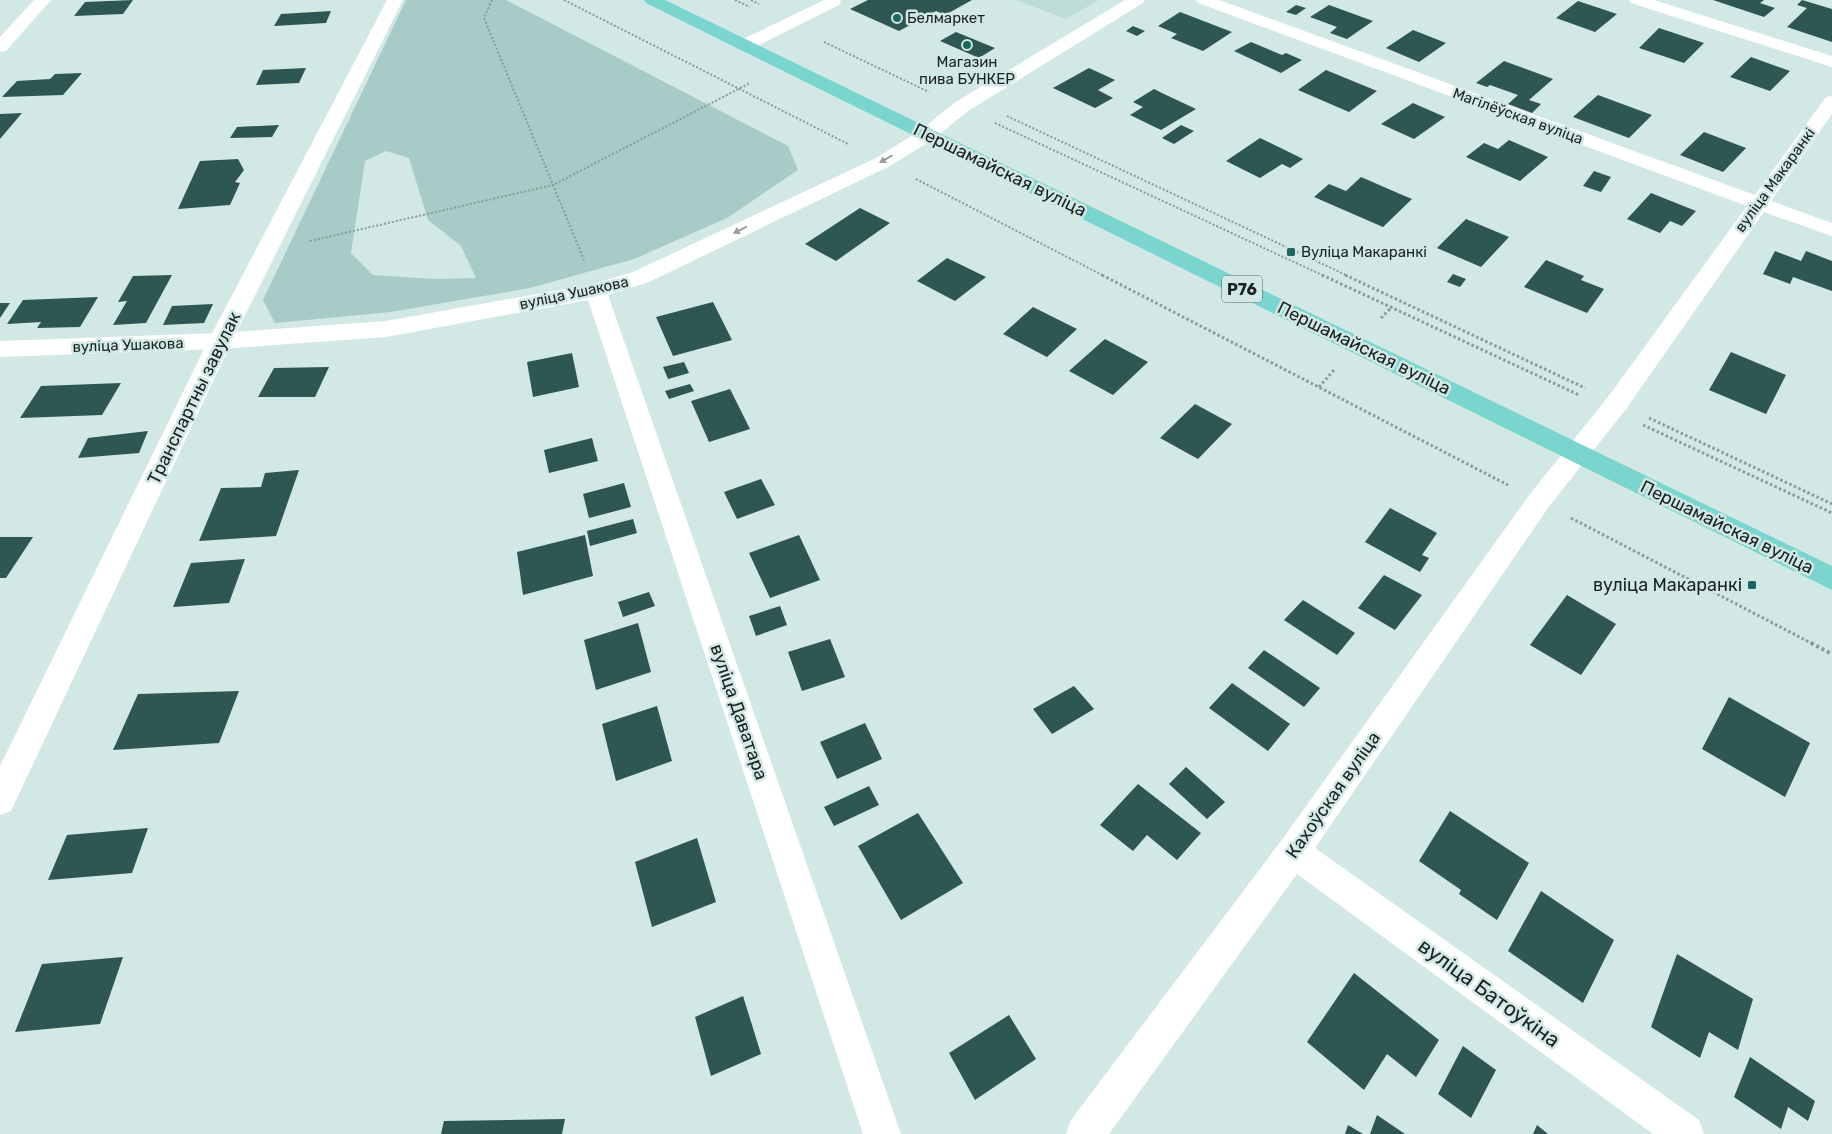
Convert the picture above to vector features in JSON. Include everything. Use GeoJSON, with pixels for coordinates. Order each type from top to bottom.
{"type":"FeatureCollection","features":[{"type":"Feature","properties":{"kind":"main road","name":"Першамайская вуліца"},"geometry":{"type":"LineString","coordinates":[[652,0],[1832,578]]}},
{"type":"Feature","properties":{"kind":"street"},"geometry":{"type":"LineString","coordinates":[[0,47],[43,0]]}},
{"type":"Feature","properties":{"kind":"street","name":"Транспартны завулак"},"geometry":{"type":"LineString","coordinates":[[0,800],[220,341],[396,0]]}},
{"type":"Feature","properties":{"kind":"street","name":"вуліца Ушакова"},"geometry":{"type":"LineString","coordinates":[[0,349],[220,341],[386,329],[596,291],[641,277],[883,162],[928,134],[967,103],[1137,0]]}},
{"type":"Feature","properties":{"kind":"street","name":"Магілёўская вуліца"},"geometry":{"type":"LineString","coordinates":[[1204,0],[1832,230]]}},
{"type":"Feature","properties":{"kind":"street"},"geometry":{"type":"LineString","coordinates":[[1637,0],[1832,62]]}},
{"type":"Feature","properties":{"kind":"street"},"geometry":{"type":"LineString","coordinates":[[745,45],[832,2]]}},
{"type":"Feature","properties":{"kind":"street","name":"вуліца Макаранкі"},"geometry":{"type":"LineString","coordinates":[[1577,453],[1614,407],[1832,101]]}},
{"type":"Feature","properties":{"kind":"street","name":"вуліца Даватара"},"geometry":{"type":"LineString","coordinates":[[596,291],[882,1134]]}},
{"type":"Feature","properties":{"kind":"street","name":"Кахоўская вуліца"},"geometry":{"type":"LineString","coordinates":[[1085,1134],[1293,852],[1540,501],[1577,453]]}},
{"type":"Feature","properties":{"kind":"street","name":"вуліца Батоўкіна"},"geometry":{"type":"LineString","coordinates":[[1293,852],[1685,1134]]}},
{"type":"Feature","properties":{"kind":"path"},"geometry":{"type":"LineString","coordinates":[[492,0],[484,18],[596,291]]}},
{"type":"Feature","properties":{"kind":"path"},"geometry":{"type":"LineString","coordinates":[[564,0],[883,162],[1832,654]]}},
{"type":"Feature","properties":{"kind":"path"},"geometry":{"type":"LineString","coordinates":[[735,0],[967,103],[1614,407],[1832,513]]}},
{"type":"Feature","properties":{"kind":"path"},"geometry":{"type":"LineString","coordinates":[[266,251],[553,185],[739,89]]}},
{"type":"Feature","properties":{"kind":"path"},"geometry":{"type":"LineString","coordinates":[[967,103],[1392,308],[1832,504]]}},
{"type":"Feature","properties":{"kind":"path"},"geometry":{"type":"LineString","coordinates":[[1382,318],[1392,308]]}},
{"type":"Feature","properties":{"kind":"path"},"geometry":{"type":"LineString","coordinates":[[1319,387],[1334,370]]}},
{"type":"Feature","properties":{"kind":"shaded area"},"geometry":{"type":"Polygon","coordinates":[[[406,0],[506,0],[788,146],[798,170],[727,218],[634,259],[530,288],[391,312],[275,323],[263,300],[406,0]],[[386,151],[365,161],[351,253],[373,275],[434,279],[476,278],[461,246],[428,220],[409,158],[386,151]]]}},
{"type":"Feature","properties":{"kind":"shaded area"},"geometry":{"type":"Polygon","coordinates":[[[1016,0],[1099,0],[1066,19],[1016,0]]]}},
{"type":"Feature","properties":{"kind":"building"},"geometry":{"type":"Polygon","coordinates":[[[133,0],[123,14],[74,16],[85,2],[133,0]]]}},
{"type":"Feature","properties":{"kind":"building","name":"Белмаркет"},"geometry":{"type":"Polygon","coordinates":[[[868,0],[972,0],[945,15],[936,11],[899,31],[850,9],[868,0]]]}},
{"type":"Feature","properties":{"kind":"building"},"geometry":{"type":"Polygon","coordinates":[[[1713,0],[1764,0],[1760,3],[1775,8],[1764,17],[1713,0]]]}},
{"type":"Feature","properties":{"kind":"building"},"geometry":{"type":"Polygon","coordinates":[[[1802,0],[1832,9],[1832,42],[1787,27],[1807,8],[1797,5],[1802,0]]]}},
{"type":"Feature","properties":{"kind":"building"},"geometry":{"type":"Polygon","coordinates":[[[1578,1],[1617,14],[1595,32],[1556,18],[1578,1]]]}},
{"type":"Feature","properties":{"kind":"building"},"geometry":{"type":"Polygon","coordinates":[[[1296,5],[1306,8],[1296,15],[1286,12],[1296,5]]]}},
{"type":"Feature","properties":{"kind":"building"},"geometry":{"type":"Polygon","coordinates":[[[1329,5],[1373,21],[1347,39],[1330,33],[1337,27],[1310,17],[1329,5]]]}},
{"type":"Feature","properties":{"kind":"building"},"geometry":{"type":"Polygon","coordinates":[[[331,11],[326,23],[274,26],[281,14],[331,11]]]}},
{"type":"Feature","properties":{"kind":"building"},"geometry":{"type":"Polygon","coordinates":[[[1180,12],[1232,32],[1203,51],[1171,38],[1177,34],[1158,26],[1180,12]]]}},
{"type":"Feature","properties":{"kind":"building"},"geometry":{"type":"Polygon","coordinates":[[[1133,26],[1145,31],[1137,36],[1126,31],[1133,26]]]}},
{"type":"Feature","properties":{"kind":"building"},"geometry":{"type":"Polygon","coordinates":[[[1659,28],[1704,43],[1684,63],[1639,48],[1659,28]]]}},
{"type":"Feature","properties":{"kind":"building"},"geometry":{"type":"Polygon","coordinates":[[[1413,30],[1446,43],[1419,62],[1386,48],[1413,30]]]}},
{"type":"Feature","properties":{"kind":"building","name":"Магазин пива БУНКЕР"},"geometry":{"type":"Polygon","coordinates":[[[956,32],[995,48],[979,58],[940,41],[956,32]]]}},
{"type":"Feature","properties":{"kind":"building"},"geometry":{"type":"Polygon","coordinates":[[[1251,42],[1282,55],[1286,53],[1302,60],[1281,73],[1234,51],[1251,42]]]}},
{"type":"Feature","properties":{"kind":"building"},"geometry":{"type":"Polygon","coordinates":[[[1751,57],[1790,71],[1770,91],[1730,77],[1751,57]]]}},
{"type":"Feature","properties":{"kind":"building"},"geometry":{"type":"Polygon","coordinates":[[[1504,61],[1553,79],[1529,100],[1541,104],[1532,113],[1508,104],[1518,95],[1490,85],[1487,87],[1476,83],[1504,61]]]}},
{"type":"Feature","properties":{"kind":"building"},"geometry":{"type":"Polygon","coordinates":[[[306,68],[299,83],[256,85],[263,70],[306,68]]]}},
{"type":"Feature","properties":{"kind":"building"},"geometry":{"type":"Polygon","coordinates":[[[1089,68],[1115,80],[1098,90],[1113,98],[1095,108],[1053,88],[1089,68]]]}},
{"type":"Feature","properties":{"kind":"building"},"geometry":{"type":"Polygon","coordinates":[[[1326,70],[1377,91],[1349,112],[1298,90],[1326,70]]]}},
{"type":"Feature","properties":{"kind":"building"},"geometry":{"type":"Polygon","coordinates":[[[82,73],[63,95],[2,97],[17,81],[50,79],[55,74],[82,73]]]}},
{"type":"Feature","properties":{"kind":"building"},"geometry":{"type":"Polygon","coordinates":[[[1154,89],[1196,109],[1161,130],[1130,115],[1143,107],[1133,102],[1154,89]]]}},
{"type":"Feature","properties":{"kind":"building"},"geometry":{"type":"Polygon","coordinates":[[[1598,95],[1652,115],[1629,138],[1573,117],[1598,95]]]}},
{"type":"Feature","properties":{"kind":"building"},"geometry":{"type":"Polygon","coordinates":[[[1413,103],[1445,117],[1414,139],[1381,124],[1413,103]]]}},
{"type":"Feature","properties":{"kind":"building"},"geometry":{"type":"Polygon","coordinates":[[[22,113],[0,139],[0,114],[22,113]]]}},
{"type":"Feature","properties":{"kind":"building"},"geometry":{"type":"Polygon","coordinates":[[[279,125],[272,137],[230,138],[237,127],[279,125]]]}},
{"type":"Feature","properties":{"kind":"building"},"geometry":{"type":"Polygon","coordinates":[[[1181,125],[1194,131],[1174,144],[1162,138],[1181,125]]]}},
{"type":"Feature","properties":{"kind":"building"},"geometry":{"type":"Polygon","coordinates":[[[1704,132],[1746,148],[1723,172],[1680,155],[1704,132]]]}},
{"type":"Feature","properties":{"kind":"building"},"geometry":{"type":"Polygon","coordinates":[[[1260,138],[1303,159],[1290,168],[1282,164],[1260,178],[1226,161],[1260,138]]]}},
{"type":"Feature","properties":{"kind":"building"},"geometry":{"type":"Polygon","coordinates":[[[1509,140],[1548,157],[1520,181],[1466,157],[1484,143],[1498,149],[1509,140]]]}},
{"type":"Feature","properties":{"kind":"building"},"geometry":{"type":"Polygon","coordinates":[[[238,159],[244,170],[235,182],[240,183],[230,205],[178,209],[200,161],[238,159]]]}},
{"type":"Feature","properties":{"kind":"building"},"geometry":{"type":"Polygon","coordinates":[[[1594,171],[1611,177],[1601,192],[1583,186],[1594,171]]]}},
{"type":"Feature","properties":{"kind":"building"},"geometry":{"type":"Polygon","coordinates":[[[1361,177],[1412,199],[1383,227],[1314,197],[1329,184],[1346,191],[1361,177]]]}},
{"type":"Feature","properties":{"kind":"building"},"geometry":{"type":"Polygon","coordinates":[[[1651,193],[1696,211],[1682,226],[1670,221],[1660,233],[1627,219],[1651,193]]]}},
{"type":"Feature","properties":{"kind":"building"},"geometry":{"type":"Polygon","coordinates":[[[860,208],[890,223],[836,261],[805,244],[860,208]]]}},
{"type":"Feature","properties":{"kind":"building"},"geometry":{"type":"Polygon","coordinates":[[[1466,219],[1509,237],[1481,267],[1437,248],[1466,219]]]}},
{"type":"Feature","properties":{"kind":"building"},"geometry":{"type":"Polygon","coordinates":[[[1775,251],[1801,261],[1806,251],[1832,261],[1832,291],[1793,277],[1790,284],[1763,274],[1775,251]]]}},
{"type":"Feature","properties":{"kind":"building"},"geometry":{"type":"Polygon","coordinates":[[[947,258],[986,277],[955,301],[917,281],[947,258]]]}},
{"type":"Feature","properties":{"kind":"building"},"geometry":{"type":"Polygon","coordinates":[[[1546,260],[1584,276],[1581,280],[1604,289],[1587,313],[1524,287],[1546,260]]]}},
{"type":"Feature","properties":{"kind":"building"},"geometry":{"type":"Polygon","coordinates":[[[1453,274],[1466,279],[1460,287],[1447,282],[1453,274]]]}},
{"type":"Feature","properties":{"kind":"building"},"geometry":{"type":"Polygon","coordinates":[[[172,275],[146,323],[113,325],[127,301],[118,302],[133,276],[172,275]]]}},
{"type":"Feature","properties":{"kind":"building"},"geometry":{"type":"Polygon","coordinates":[[[98,297],[80,327],[37,328],[41,322],[7,324],[23,300],[98,297]]]}},
{"type":"Feature","properties":{"kind":"building"},"geometry":{"type":"Polygon","coordinates":[[[713,302],[732,340],[673,356],[656,317],[713,302]]]}},
{"type":"Feature","properties":{"kind":"building"},"geometry":{"type":"Polygon","coordinates":[[[0,303],[10,303],[0,318],[0,303]]]}},
{"type":"Feature","properties":{"kind":"building"},"geometry":{"type":"Polygon","coordinates":[[[213,304],[204,323],[163,325],[172,306],[213,304]]]}},
{"type":"Feature","properties":{"kind":"building"},"geometry":{"type":"Polygon","coordinates":[[[1033,307],[1077,329],[1047,357],[1003,334],[1033,307]]]}},
{"type":"Feature","properties":{"kind":"building"},"geometry":{"type":"Polygon","coordinates":[[[1105,339],[1148,362],[1113,395],[1069,371],[1105,339]]]}},
{"type":"Feature","properties":{"kind":"building"},"geometry":{"type":"Polygon","coordinates":[[[1731,352],[1786,375],[1766,414],[1709,390],[1731,352]]]}},
{"type":"Feature","properties":{"kind":"building"},"geometry":{"type":"Polygon","coordinates":[[[572,353],[579,387],[533,397],[527,362],[572,353]]]}},
{"type":"Feature","properties":{"kind":"building"},"geometry":{"type":"Polygon","coordinates":[[[684,362],[689,373],[668,379],[663,367],[684,362]]]}},
{"type":"Feature","properties":{"kind":"building"},"geometry":{"type":"Polygon","coordinates":[[[329,367],[315,397],[258,397],[274,368],[329,367]]]}},
{"type":"Feature","properties":{"kind":"building"},"geometry":{"type":"Polygon","coordinates":[[[121,383],[102,415],[20,418],[41,386],[121,383]]]}},
{"type":"Feature","properties":{"kind":"building"},"geometry":{"type":"Polygon","coordinates":[[[690,384],[694,391],[669,399],[665,391],[690,384]]]}},
{"type":"Feature","properties":{"kind":"building"},"geometry":{"type":"Polygon","coordinates":[[[730,389],[750,429],[709,442],[691,401],[730,389]]]}},
{"type":"Feature","properties":{"kind":"building"},"geometry":{"type":"Polygon","coordinates":[[[1195,404],[1232,424],[1198,459],[1160,438],[1195,404]]]}},
{"type":"Feature","properties":{"kind":"building"},"geometry":{"type":"Polygon","coordinates":[[[148,431],[139,453],[78,458],[88,438],[148,431]]]}},
{"type":"Feature","properties":{"kind":"building"},"geometry":{"type":"Polygon","coordinates":[[[592,438],[598,461],[549,473],[544,450],[592,438]]]}},
{"type":"Feature","properties":{"kind":"building"},"geometry":{"type":"Polygon","coordinates":[[[299,470],[276,536],[199,541],[221,488],[261,487],[265,473],[299,470]]]}},
{"type":"Feature","properties":{"kind":"building"},"geometry":{"type":"Polygon","coordinates":[[[761,479],[775,505],[737,519],[724,492],[761,479]]]}},
{"type":"Feature","properties":{"kind":"building"},"geometry":{"type":"Polygon","coordinates":[[[624,483],[631,507],[589,518],[583,494],[624,483]]]}},
{"type":"Feature","properties":{"kind":"building"},"geometry":{"type":"Polygon","coordinates":[[[1390,508],[1437,533],[1422,555],[1429,558],[1420,572],[1365,542],[1390,508]]]}},
{"type":"Feature","properties":{"kind":"building"},"geometry":{"type":"Polygon","coordinates":[[[633,519],[637,533],[590,546],[587,531],[633,519]]]}},
{"type":"Feature","properties":{"kind":"building"},"geometry":{"type":"Polygon","coordinates":[[[585,535],[593,576],[523,595],[517,552],[585,535]]]}},
{"type":"Feature","properties":{"kind":"building"},"geometry":{"type":"Polygon","coordinates":[[[799,535],[820,580],[770,598],[749,553],[799,535]]]}},
{"type":"Feature","properties":{"kind":"building"},"geometry":{"type":"Polygon","coordinates":[[[0,537],[33,537],[6,578],[0,578],[0,537]]]}},
{"type":"Feature","properties":{"kind":"building"},"geometry":{"type":"Polygon","coordinates":[[[245,559],[229,603],[173,607],[191,563],[245,559]]]}},
{"type":"Feature","properties":{"kind":"building"},"geometry":{"type":"Polygon","coordinates":[[[1384,575],[1422,595],[1395,630],[1358,608],[1384,575]]]}},
{"type":"Feature","properties":{"kind":"building"},"geometry":{"type":"Polygon","coordinates":[[[649,592],[655,606],[623,617],[618,602],[649,592]]]}},
{"type":"Feature","properties":{"kind":"building"},"geometry":{"type":"Polygon","coordinates":[[[1567,595],[1616,624],[1581,675],[1530,645],[1567,595]]]}},
{"type":"Feature","properties":{"kind":"building"},"geometry":{"type":"Polygon","coordinates":[[[1303,600],[1355,633],[1337,655],[1284,620],[1303,600]]]}},
{"type":"Feature","properties":{"kind":"building"},"geometry":{"type":"Polygon","coordinates":[[[780,606],[787,625],[756,636],[749,616],[780,606]]]}},
{"type":"Feature","properties":{"kind":"building"},"geometry":{"type":"Polygon","coordinates":[[[638,623],[651,672],[596,690],[584,640],[638,623]]]}},
{"type":"Feature","properties":{"kind":"building"},"geometry":{"type":"Polygon","coordinates":[[[830,639],[845,677],[802,691],[788,652],[830,639]]]}},
{"type":"Feature","properties":{"kind":"building"},"geometry":{"type":"Polygon","coordinates":[[[1264,650],[1320,688],[1304,707],[1248,668],[1264,650]]]}},
{"type":"Feature","properties":{"kind":"building"},"geometry":{"type":"Polygon","coordinates":[[[1232,683],[1290,724],[1268,751],[1209,708],[1232,683]]]}},
{"type":"Feature","properties":{"kind":"building"},"geometry":{"type":"Polygon","coordinates":[[[1074,686],[1094,709],[1052,734],[1033,709],[1074,686]]]}},
{"type":"Feature","properties":{"kind":"building"},"geometry":{"type":"Polygon","coordinates":[[[239,691],[219,743],[113,750],[138,694],[239,691]]]}},
{"type":"Feature","properties":{"kind":"building"},"geometry":{"type":"Polygon","coordinates":[[[1729,697],[1810,743],[1785,797],[1702,749],[1729,697]]]}},
{"type":"Feature","properties":{"kind":"building"},"geometry":{"type":"Polygon","coordinates":[[[657,706],[672,761],[616,781],[602,724],[657,706]]]}},
{"type":"Feature","properties":{"kind":"building"},"geometry":{"type":"Polygon","coordinates":[[[865,723],[882,759],[837,779],[820,742],[865,723]]]}},
{"type":"Feature","properties":{"kind":"building"},"geometry":{"type":"Polygon","coordinates":[[[1186,767],[1225,802],[1207,819],[1169,784],[1186,767]]]}},
{"type":"Feature","properties":{"kind":"building"},"geometry":{"type":"Polygon","coordinates":[[[1138,784],[1201,833],[1177,860],[1147,835],[1133,851],[1100,825],[1138,784]]]}},
{"type":"Feature","properties":{"kind":"building"},"geometry":{"type":"Polygon","coordinates":[[[869,786],[879,805],[834,826],[824,807],[869,786]]]}},
{"type":"Feature","properties":{"kind":"building"},"geometry":{"type":"Polygon","coordinates":[[[1450,811],[1529,863],[1497,920],[1459,894],[1461,890],[1419,861],[1450,811]]]}},
{"type":"Feature","properties":{"kind":"building"},"geometry":{"type":"Polygon","coordinates":[[[918,813],[963,883],[901,920],[858,846],[918,813]]]}},
{"type":"Feature","properties":{"kind":"building"},"geometry":{"type":"Polygon","coordinates":[[[148,828],[132,873],[48,880],[67,835],[148,828]]]}},
{"type":"Feature","properties":{"kind":"building"},"geometry":{"type":"Polygon","coordinates":[[[697,838],[716,902],[652,927],[635,862],[697,838]]]}},
{"type":"Feature","properties":{"kind":"building"},"geometry":{"type":"Polygon","coordinates":[[[1541,891],[1614,940],[1583,1003],[1508,951],[1541,891]]]}},
{"type":"Feature","properties":{"kind":"building"},"geometry":{"type":"Polygon","coordinates":[[[1677,954],[1753,999],[1738,1050],[1709,1032],[1700,1058],[1651,1027],[1677,954]]]}},
{"type":"Feature","properties":{"kind":"building"},"geometry":{"type":"Polygon","coordinates":[[[123,957],[100,1024],[15,1032],[42,964],[123,957]]]}},
{"type":"Feature","properties":{"kind":"building"},"geometry":{"type":"Polygon","coordinates":[[[1354,973],[1439,1040],[1416,1077],[1387,1054],[1364,1090],[1307,1042],[1354,973]]]}},
{"type":"Feature","properties":{"kind":"building"},"geometry":{"type":"Polygon","coordinates":[[[743,996],[761,1054],[711,1076],[695,1017],[743,996]]]}},
{"type":"Feature","properties":{"kind":"building"},"geometry":{"type":"Polygon","coordinates":[[[1009,1015],[1036,1059],[975,1100],[949,1053],[1009,1015]]]}},
{"type":"Feature","properties":{"kind":"building"},"geometry":{"type":"Polygon","coordinates":[[[1463,1046],[1496,1070],[1471,1118],[1438,1094],[1463,1046]]]}},
{"type":"Feature","properties":{"kind":"building"},"geometry":{"type":"Polygon","coordinates":[[[1750,1057],[1815,1101],[1808,1121],[1788,1107],[1781,1129],[1734,1097],[1750,1057]]]}},
{"type":"Feature","properties":{"kind":"building"},"geometry":{"type":"Polygon","coordinates":[[[1377,1115],[1405,1134],[1370,1134],[1377,1115]]]}},
{"type":"Feature","properties":{"kind":"building"},"geometry":{"type":"Polygon","coordinates":[[[565,1119],[562,1134],[441,1134],[444,1121],[565,1119]]]}},
{"type":"Feature","properties":{"kind":"building"},"geometry":{"type":"Polygon","coordinates":[[[1348,1125],[1363,1134],[1345,1134],[1348,1125]]]}},
{"type":"Feature","properties":{"kind":"building"},"geometry":{"type":"Polygon","coordinates":[[[1537,1125],[1548,1134],[1533,1134],[1537,1125]]]}},
{"type":"Feature","properties":{"kind":"place","name":"Белмаркет"},"geometry":{"type":"Point","coordinates":[897,18]}},
{"type":"Feature","properties":{"kind":"place","name":"Магазин пива БУНКЕР"},"geometry":{"type":"Point","coordinates":[967,45]}},
{"type":"Feature","properties":{"kind":"place","name":"Вуліца Макаранкі"},"geometry":{"type":"Point","coordinates":[1291,252]}},
{"type":"Feature","properties":{"kind":"place","name":"вуліца Макаранкі"},"geometry":{"type":"Point","coordinates":[1752,585]}}]}
